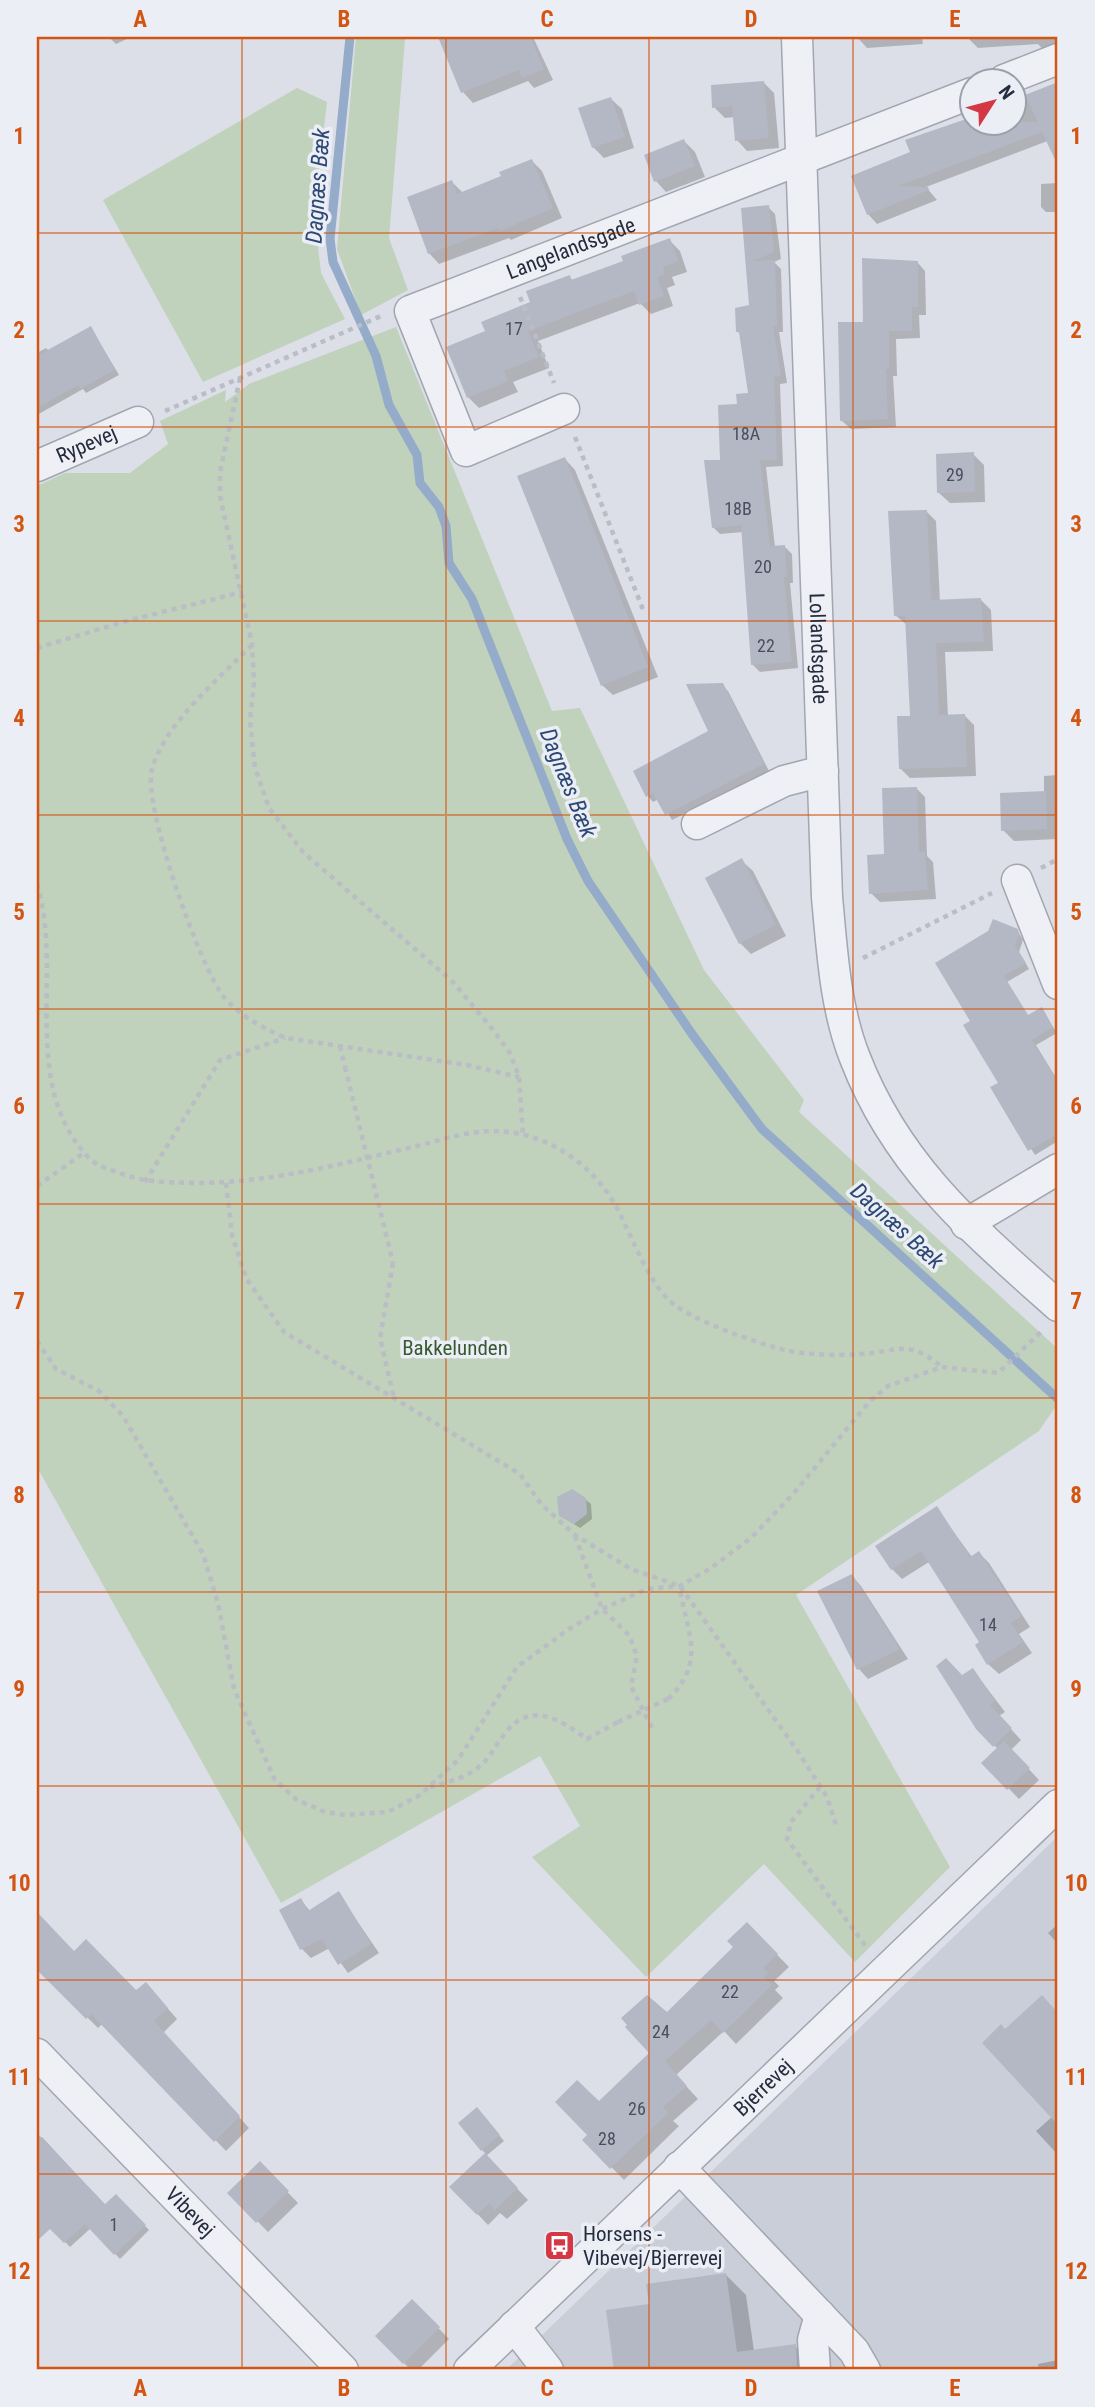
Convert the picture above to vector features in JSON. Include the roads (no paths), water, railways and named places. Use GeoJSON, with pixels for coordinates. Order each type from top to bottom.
{"type":"FeatureCollection","features":[{"type":"Feature","properties":{"kind":"street","name":"Lollandsgade"},"geometry":{"type":"LineString","coordinates":[[797,37],[827,897],[834,972],[855,1057],[882,1114],[922,1177],[1050,1318]]}},
{"type":"Feature","properties":{"kind":"street"},"geometry":{"type":"LineString","coordinates":[[1028,71],[1058,59]]}},
{"type":"Feature","properties":{"kind":"street","name":"Langelandsgade"},"geometry":{"type":"LineString","coordinates":[[564,409],[466,451],[410,311],[958,98]]}},
{"type":"Feature","properties":{"kind":"street","name":"Rypevej"},"geometry":{"type":"LineString","coordinates":[[37,466],[138,422]]}},
{"type":"Feature","properties":{"kind":"street"},"geometry":{"type":"LineString","coordinates":[[697,824],[784,781],[823,771]]}},
{"type":"Feature","properties":{"kind":"street"},"geometry":{"type":"LineString","coordinates":[[1017,880],[1058,984]]}},
{"type":"Feature","properties":{"kind":"street"},"geometry":{"type":"LineString","coordinates":[[966,1224],[1058,1169]]}},
{"type":"Feature","properties":{"kind":"street","name":"Bjerrevej"},"geometry":{"type":"LineString","coordinates":[[469,2370],[1058,1805]]}},
{"type":"Feature","properties":{"kind":"street","name":"Vibevej"},"geometry":{"type":"LineString","coordinates":[[43,2072],[343,2370]]}},
{"type":"Feature","properties":{"kind":"street"},"geometry":{"type":"LineString","coordinates":[[679,2167],[854,2351],[865,2370]]}},
{"type":"Feature","properties":{"kind":"street"},"geometry":{"type":"LineString","coordinates":[[815,2370],[813,2340],[820,2315]]}},
{"type":"Feature","properties":{"kind":"street"},"geometry":{"type":"LineString","coordinates":[[514,2326],[548,2370]]}},
{"type":"Feature","properties":{"kind":"waterway","name":"Dagnæs Bæk"},"geometry":{"type":"LineString","coordinates":[[350,37],[330,239],[333,262],[376,356],[389,405],[417,455],[420,483],[439,507],[446,526],[449,563],[472,599],[567,839],[588,881],[692,1034],[762,1129],[1058,1399]]}},
{"type":"Feature","properties":{"kind":"place","name":"Horsens - Vibevej/Bjerrevej"},"geometry":{"type":"Point","coordinates":[560,2246]}},
{"type":"Feature","properties":{"kind":"park label","name":"Bakkelunden"},"geometry":{"type":"Point","coordinates":[455,1348]}}]}
